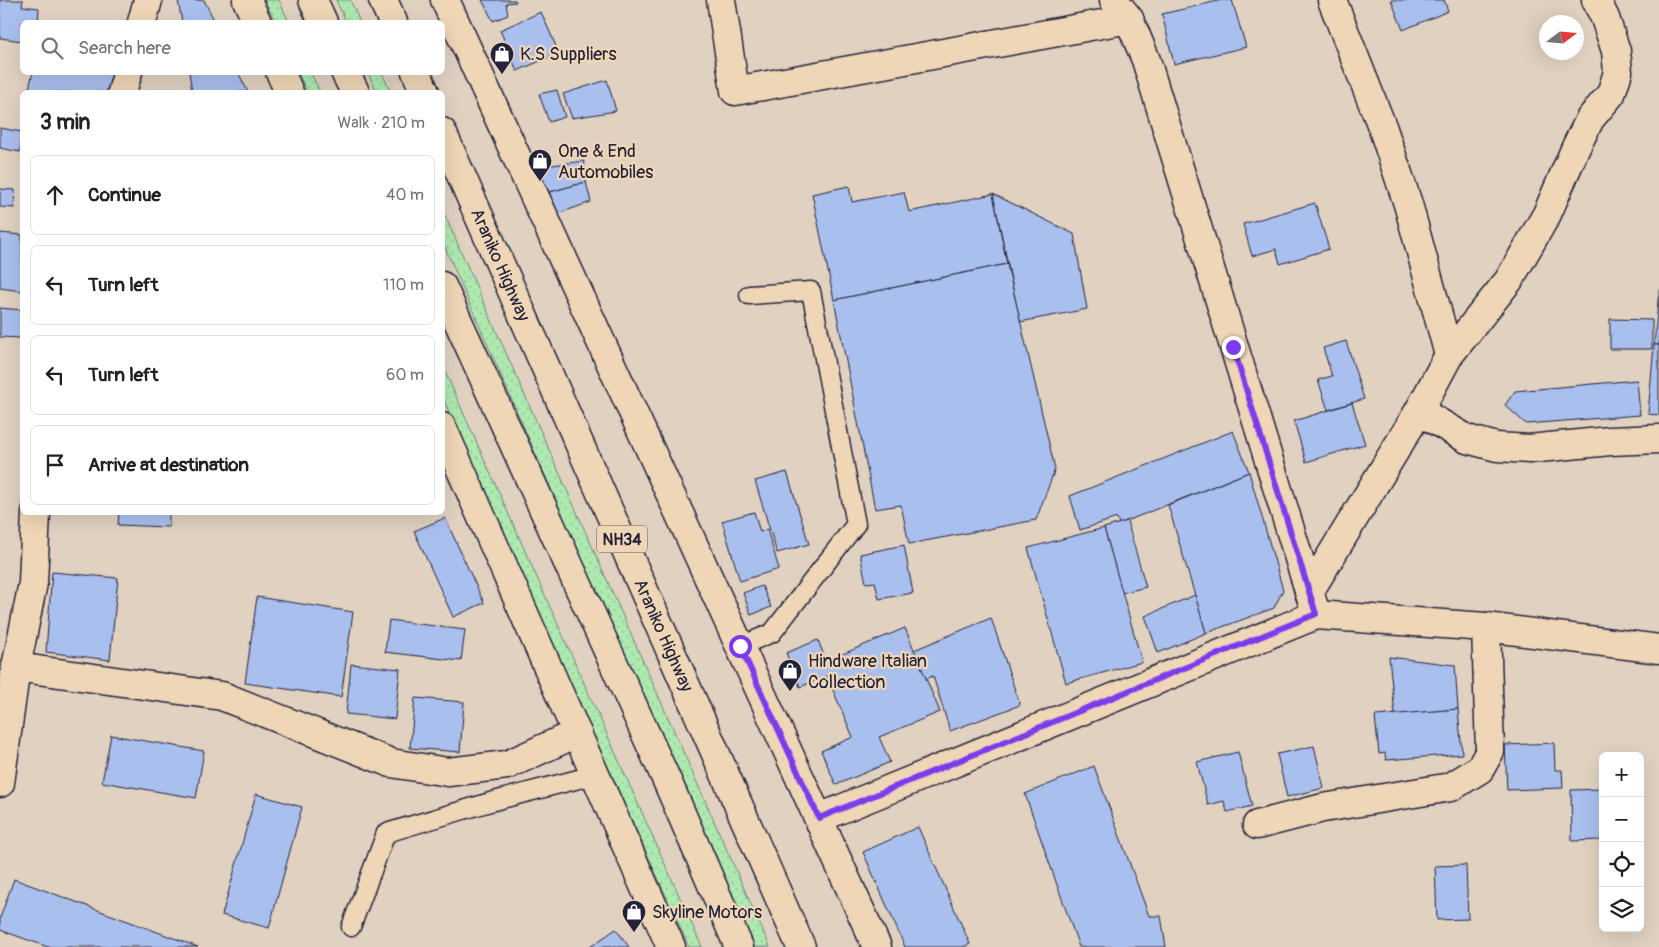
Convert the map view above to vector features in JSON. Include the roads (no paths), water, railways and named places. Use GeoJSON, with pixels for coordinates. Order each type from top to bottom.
{"type":"FeatureCollection","features":[{"type":"Feature","properties":{"kind":"main road"},"geometry":{"type":"LineString","coordinates":[[143,20],[148,0]]}},
{"type":"Feature","properties":{"kind":"main road"},"geometry":{"type":"LineString","coordinates":[[247,0],[256,20]]}},
{"type":"Feature","properties":{"kind":"main road"},"geometry":{"type":"LineString","coordinates":[[312,0],[322,20]]}},
{"type":"Feature","properties":{"kind":"main road"},"geometry":{"type":"LineString","coordinates":[[383,0],[392,20]]}},
{"type":"Feature","properties":{"kind":"main road"},"geometry":{"type":"LineString","coordinates":[[445,0],[877,947]]}},
{"type":"Feature","properties":{"kind":"main road"},"geometry":{"type":"LineString","coordinates":[[722,0],[735,91],[1121,10],[1146,60],[1313,603]]}},
{"type":"Feature","properties":{"kind":"main road"},"geometry":{"type":"LineString","coordinates":[[1332,0],[1383,129],[1408,204],[1449,354]]}},
{"type":"Feature","properties":{"kind":"main road"},"geometry":{"type":"LineString","coordinates":[[1313,603],[1449,354],[1509,280],[1547,214],[1576,146],[1590,119],[1611,94],[1618,72],[1616,50],[1605,18],[1596,0]]}},
{"type":"Feature","properties":{"kind":"main road"},"geometry":{"type":"LineString","coordinates":[[123,90],[127,75]]}},
{"type":"Feature","properties":{"kind":"main road"},"geometry":{"type":"LineString","coordinates":[[281,75],[288,90]]}},
{"type":"Feature","properties":{"kind":"main road"},"geometry":{"type":"LineString","coordinates":[[347,75],[353,90]]}},
{"type":"Feature","properties":{"kind":"main road"},"geometry":{"type":"LineString","coordinates":[[417,75],[424,90]]}},
{"type":"Feature","properties":{"kind":"main road","name":"Araniko Highway"},"geometry":{"type":"LineString","coordinates":[[445,139],[801,947]]}},
{"type":"Feature","properties":{"kind":"main road"},"geometry":{"type":"LineString","coordinates":[[445,293],[668,783],[739,947]]}},
{"type":"Feature","properties":{"kind":"main road"},"geometry":{"type":"LineString","coordinates":[[1419,412],[1467,439],[1497,447],[1529,448],[1610,440],[1659,440]]}},
{"type":"Feature","properties":{"kind":"main road"},"geometry":{"type":"LineString","coordinates":[[445,434],[670,947]]}},
{"type":"Feature","properties":{"kind":"main road"},"geometry":{"type":"LineString","coordinates":[[0,783],[16,667],[33,583],[36,515]]}},
{"type":"Feature","properties":{"kind":"main road"},"geometry":{"type":"LineString","coordinates":[[819,818],[1313,603],[1659,649]]}},
{"type":"Feature","properties":{"kind":"main road"},"geometry":{"type":"LineString","coordinates":[[1257,825],[1323,808],[1451,787],[1480,770],[1490,751],[1486,627]]}},
{"type":"Feature","properties":{"kind":"main road"},"geometry":{"type":"LineString","coordinates":[[16,667],[222,696],[391,764],[448,772],[507,765],[577,733]]}},
{"type":"Feature","properties":{"kind":"lane"},"geometry":{"type":"LineString","coordinates":[[740,646],[772,633],[856,524],[811,291],[749,295]]}},
{"type":"Feature","properties":{"kind":"lane"},"geometry":{"type":"LineString","coordinates":[[351,927],[386,833],[490,802],[594,775]]}},
{"type":"Feature","properties":{"kind":"place","name":"K.S Suppliers"},"geometry":{"type":"Point","coordinates":[502,75]}},
{"type":"Feature","properties":{"kind":"place","name":"One & End Automobiles"},"geometry":{"type":"Point","coordinates":[540,182]}},
{"type":"Feature","properties":{"kind":"place","name":"Hindware Italian Collection"},"geometry":{"type":"Point","coordinates":[790,692]}},
{"type":"Feature","properties":{"kind":"place","name":"Skyline Motors"},"geometry":{"type":"Point","coordinates":[634,933]}}]}
